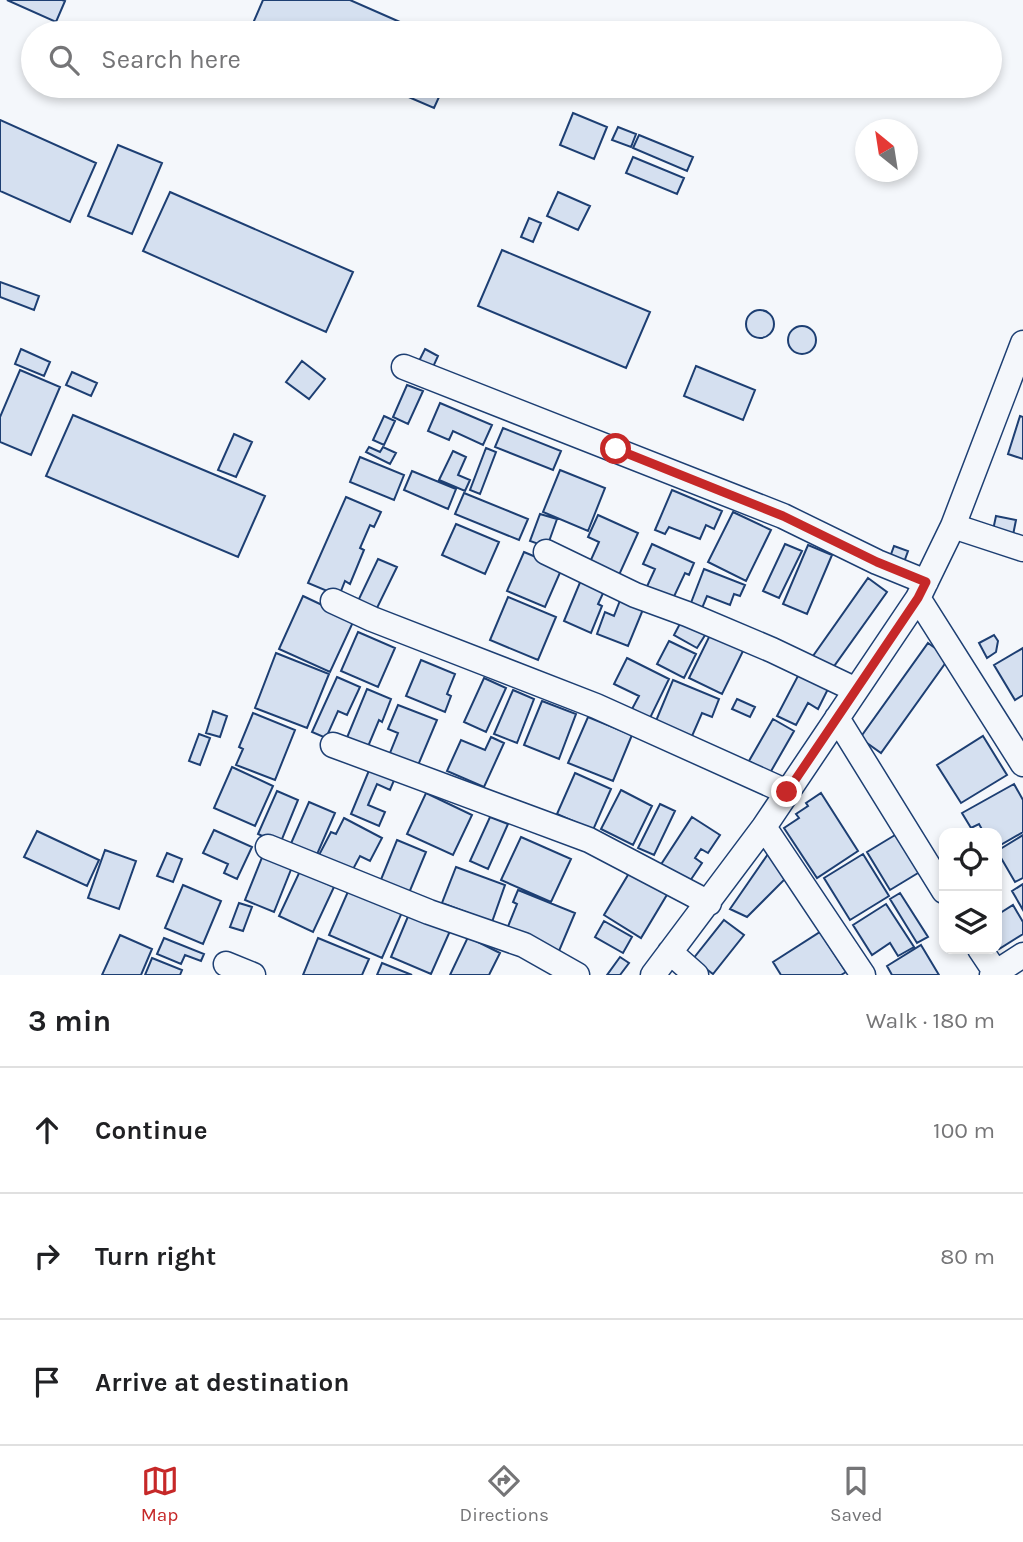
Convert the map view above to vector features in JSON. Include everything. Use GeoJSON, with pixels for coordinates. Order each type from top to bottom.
{"type":"FeatureCollection","features":[{"type":"Feature","properties":{"kind":"street"},"geometry":{"type":"LineString","coordinates":[[653,975],[764,827],[922,590],[1012,404],[1023,343]]}},
{"type":"Feature","properties":{"kind":"street"},"geometry":{"type":"LineString","coordinates":[[404,367],[783,516],[877,562],[922,590],[1023,765]]}},
{"type":"Feature","properties":{"kind":"street"},"geometry":{"type":"LineString","coordinates":[[953,526],[1023,549]]}},
{"type":"Feature","properties":{"kind":"street"},"geometry":{"type":"LineString","coordinates":[[546,552],[635,595],[772,650],[856,690]]}},
{"type":"Feature","properties":{"kind":"street"},"geometry":{"type":"LineString","coordinates":[[334,601],[372,620],[596,706],[787,792]]}},
{"type":"Feature","properties":{"kind":"street"},"geometry":{"type":"LineString","coordinates":[[837,718],[939,883]]}},
{"type":"Feature","properties":{"kind":"street"},"geometry":{"type":"LineString","coordinates":[[334,745],[589,839],[709,903]]}},
{"type":"Feature","properties":{"kind":"street"},"geometry":{"type":"LineString","coordinates":[[764,827],[863,975]]}},
{"type":"Feature","properties":{"kind":"street"},"geometry":{"type":"LineString","coordinates":[[268,847],[429,912],[524,945],[578,975]]}},
{"type":"Feature","properties":{"kind":"street"},"geometry":{"type":"LineString","coordinates":[[670,952],[696,975]]}},
{"type":"Feature","properties":{"kind":"street"},"geometry":{"type":"LineString","coordinates":[[984,954],[994,974],[1023,955]]}},
{"type":"Feature","properties":{"kind":"street"},"geometry":{"type":"LineString","coordinates":[[226,964],[253,975]]}},
{"type":"Feature","properties":{"kind":"building"},"geometry":{"type":"Polygon","coordinates":[[[7,0],[65,1],[56,21],[7,0]]]}},
{"type":"Feature","properties":{"kind":"building"},"geometry":{"type":"Polygon","coordinates":[[[263,0],[350,0],[398,21],[254,21],[263,0]]]}},
{"type":"Feature","properties":{"kind":"building"},"geometry":{"type":"Polygon","coordinates":[[[411,98],[439,98],[434,108],[411,98]]]}},
{"type":"Feature","properties":{"kind":"building"},"geometry":{"type":"Polygon","coordinates":[[[573,113],[607,127],[594,159],[560,145],[573,113]]]}},
{"type":"Feature","properties":{"kind":"building"},"geometry":{"type":"Polygon","coordinates":[[[0,120],[96,163],[70,222],[0,191],[0,120]]]}},
{"type":"Feature","properties":{"kind":"building"},"geometry":{"type":"Polygon","coordinates":[[[618,127],[636,134],[631,147],[612,140],[618,127]]]}},
{"type":"Feature","properties":{"kind":"building"},"geometry":{"type":"Polygon","coordinates":[[[639,135],[693,157],[687,171],[633,148],[639,135]]]}},
{"type":"Feature","properties":{"kind":"building"},"geometry":{"type":"Polygon","coordinates":[[[118,145],[162,163],[132,234],[88,216],[118,145]]]}},
{"type":"Feature","properties":{"kind":"building"},"geometry":{"type":"Polygon","coordinates":[[[633,157],[684,178],[677,194],[626,173],[633,157]]]}},
{"type":"Feature","properties":{"kind":"building"},"geometry":{"type":"Polygon","coordinates":[[[170,192],[353,272],[326,332],[143,251],[170,192]]]}},
{"type":"Feature","properties":{"kind":"building"},"geometry":{"type":"Polygon","coordinates":[[[558,192],[590,206],[578,230],[547,216],[558,192]]]}},
{"type":"Feature","properties":{"kind":"building"},"geometry":{"type":"Polygon","coordinates":[[[529,218],[541,223],[533,242],[521,237],[529,218]]]}},
{"type":"Feature","properties":{"kind":"building"},"geometry":{"type":"Polygon","coordinates":[[[502,250],[650,312],[626,368],[478,306],[502,250]]]}},
{"type":"Feature","properties":{"kind":"building"},"geometry":{"type":"Polygon","coordinates":[[[0,282],[39,296],[34,310],[0,297],[0,282]]]}},
{"type":"Feature","properties":{"kind":"building"},"geometry":{"type":"Polygon","coordinates":[[[760,310],[770,314],[774,324],[770,334],[760,338],[750,334],[746,324],[750,314],[760,310]]]}},
{"type":"Feature","properties":{"kind":"building"},"geometry":{"type":"Polygon","coordinates":[[[802,326],[812,330],[816,340],[812,350],[802,354],[792,350],[788,340],[792,330],[802,326]]]}},
{"type":"Feature","properties":{"kind":"building"},"geometry":{"type":"Polygon","coordinates":[[[21,349],[50,362],[44,376],[15,364],[21,349]]]}},
{"type":"Feature","properties":{"kind":"building"},"geometry":{"type":"Polygon","coordinates":[[[425,349],[438,356],[433,367],[419,361],[425,349]]]}},
{"type":"Feature","properties":{"kind":"building"},"geometry":{"type":"Polygon","coordinates":[[[302,361],[325,379],[309,399],[286,382],[302,361]]]}},
{"type":"Feature","properties":{"kind":"building"},"geometry":{"type":"Polygon","coordinates":[[[696,366],[755,390],[743,420],[684,396],[696,366]]]}},
{"type":"Feature","properties":{"kind":"building"},"geometry":{"type":"Polygon","coordinates":[[[20,370],[60,387],[31,455],[0,442],[0,417],[20,370]]]}},
{"type":"Feature","properties":{"kind":"building"},"geometry":{"type":"Polygon","coordinates":[[[72,372],[97,383],[91,396],[66,385],[72,372]]]}},
{"type":"Feature","properties":{"kind":"building"},"geometry":{"type":"Polygon","coordinates":[[[407,385],[423,391],[408,424],[393,417],[407,385]]]}},
{"type":"Feature","properties":{"kind":"building"},"geometry":{"type":"Polygon","coordinates":[[[440,403],[492,425],[483,445],[453,431],[449,440],[428,431],[440,403]]]}},
{"type":"Feature","properties":{"kind":"building"},"geometry":{"type":"Polygon","coordinates":[[[73,415],[265,496],[238,557],[46,476],[73,415]]]}},
{"type":"Feature","properties":{"kind":"building"},"geometry":{"type":"Polygon","coordinates":[[[384,416],[395,421],[384,445],[373,440],[384,416]]]}},
{"type":"Feature","properties":{"kind":"building"},"geometry":{"type":"Polygon","coordinates":[[[1020,416],[1023,417],[1023,459],[1008,454],[1020,416]]]}},
{"type":"Feature","properties":{"kind":"building"},"geometry":{"type":"Polygon","coordinates":[[[503,428],[561,451],[553,470],[495,447],[503,428]]]}},
{"type":"Feature","properties":{"kind":"building"},"geometry":{"type":"Polygon","coordinates":[[[234,434],[252,442],[236,477],[218,470],[234,434]]]}},
{"type":"Feature","properties":{"kind":"building"},"geometry":{"type":"Polygon","coordinates":[[[369,447],[380,452],[383,447],[396,453],[390,464],[366,452],[369,447]]]}},
{"type":"Feature","properties":{"kind":"building"},"geometry":{"type":"Polygon","coordinates":[[[486,448],[496,452],[480,494],[470,490],[486,448]]]}},
{"type":"Feature","properties":{"kind":"building"},"geometry":{"type":"Polygon","coordinates":[[[453,451],[466,457],[458,475],[470,480],[465,491],[439,480],[453,451]]]}},
{"type":"Feature","properties":{"kind":"building"},"geometry":{"type":"Polygon","coordinates":[[[360,457],[404,475],[394,500],[350,482],[360,457]]]}},
{"type":"Feature","properties":{"kind":"building"},"geometry":{"type":"Polygon","coordinates":[[[560,470],[605,488],[588,531],[543,512],[560,470]]]}},
{"type":"Feature","properties":{"kind":"building"},"geometry":{"type":"Polygon","coordinates":[[[412,471],[456,489],[448,509],[404,490],[412,471]]]}},
{"type":"Feature","properties":{"kind":"building"},"geometry":{"type":"Polygon","coordinates":[[[672,490],[722,511],[714,529],[706,525],[700,539],[669,527],[665,534],[655,530],[672,490]]]}},
{"type":"Feature","properties":{"kind":"building"},"geometry":{"type":"Polygon","coordinates":[[[464,493],[528,519],[519,540],[455,514],[464,493]]]}},
{"type":"Feature","properties":{"kind":"building"},"geometry":{"type":"Polygon","coordinates":[[[346,497],[381,512],[374,527],[370,525],[360,548],[364,550],[350,584],[345,581],[339,596],[308,583],[346,497]]]}},
{"type":"Feature","properties":{"kind":"building"},"geometry":{"type":"Polygon","coordinates":[[[733,512],[771,530],[746,581],[708,562],[733,512]]]}},
{"type":"Feature","properties":{"kind":"building"},"geometry":{"type":"Polygon","coordinates":[[[540,514],[557,519],[547,547],[530,541],[540,514]]]}},
{"type":"Feature","properties":{"kind":"building"},"geometry":{"type":"Polygon","coordinates":[[[598,515],[638,533],[619,575],[590,562],[599,542],[588,537],[598,515]]]}},
{"type":"Feature","properties":{"kind":"building"},"geometry":{"type":"Polygon","coordinates":[[[996,516],[1016,520],[1013,535],[993,530],[996,516]]]}},
{"type":"Feature","properties":{"kind":"building"},"geometry":{"type":"Polygon","coordinates":[[[456,524],[499,542],[485,574],[442,555],[456,524]]]}},
{"type":"Feature","properties":{"kind":"building"},"geometry":{"type":"Polygon","coordinates":[[[652,544],[694,563],[689,575],[685,573],[670,605],[644,593],[655,569],[643,564],[652,544]]]}},
{"type":"Feature","properties":{"kind":"building"},"geometry":{"type":"Polygon","coordinates":[[[785,544],[802,551],[779,598],[763,591],[785,544]]]}},
{"type":"Feature","properties":{"kind":"building"},"geometry":{"type":"Polygon","coordinates":[[[808,545],[832,555],[807,614],[783,604],[808,545]]]}},
{"type":"Feature","properties":{"kind":"building"},"geometry":{"type":"Polygon","coordinates":[[[894,546],[908,551],[903,565],[889,560],[894,546]]]}},
{"type":"Feature","properties":{"kind":"building"},"geometry":{"type":"Polygon","coordinates":[[[524,552],[562,568],[545,607],[507,591],[524,552]]]}},
{"type":"Feature","properties":{"kind":"building"},"geometry":{"type":"Polygon","coordinates":[[[378,559],[397,567],[376,610],[358,601],[378,559]]]}},
{"type":"Feature","properties":{"kind":"building"},"geometry":{"type":"Polygon","coordinates":[[[704,569],[745,585],[740,596],[734,594],[730,605],[707,596],[700,613],[689,608],[704,569]]]}},
{"type":"Feature","properties":{"kind":"building"},"geometry":{"type":"Polygon","coordinates":[[[868,578],[887,592],[832,669],[813,656],[868,578]]]}},
{"type":"Feature","properties":{"kind":"building"},"geometry":{"type":"Polygon","coordinates":[[[581,580],[605,589],[598,604],[602,606],[591,633],[564,621],[581,580]]]}},
{"type":"Feature","properties":{"kind":"building"},"geometry":{"type":"Polygon","coordinates":[[[303,596],[354,620],[330,672],[279,649],[303,596]]]}},
{"type":"Feature","properties":{"kind":"building"},"geometry":{"type":"Polygon","coordinates":[[[508,597],[556,617],[538,660],[490,640],[508,597]]]}},
{"type":"Feature","properties":{"kind":"building"},"geometry":{"type":"Polygon","coordinates":[[[621,598],[644,607],[628,646],[597,634],[605,612],[614,616],[621,598]]]}},
{"type":"Feature","properties":{"kind":"building"},"geometry":{"type":"Polygon","coordinates":[[[683,618],[707,632],[697,648],[674,635],[683,618]]]}},
{"type":"Feature","properties":{"kind":"building"},"geometry":{"type":"Polygon","coordinates":[[[358,632],[395,648],[378,687],[341,671],[358,632]]]}},
{"type":"Feature","properties":{"kind":"building"},"geometry":{"type":"Polygon","coordinates":[[[711,633],[744,649],[722,694],[689,678],[711,633]]]}},
{"type":"Feature","properties":{"kind":"building"},"geometry":{"type":"Polygon","coordinates":[[[994,635],[998,641],[996,652],[987,658],[979,643],[994,635]]]}},
{"type":"Feature","properties":{"kind":"building"},"geometry":{"type":"Polygon","coordinates":[[[669,641],[696,654],[684,678],[657,664],[669,641]]]}},
{"type":"Feature","properties":{"kind":"building"},"geometry":{"type":"Polygon","coordinates":[[[928,643],[949,658],[881,753],[860,738],[928,643]]]}},
{"type":"Feature","properties":{"kind":"building"},"geometry":{"type":"Polygon","coordinates":[[[1023,648],[1023,695],[1015,700],[994,665],[1023,648]]]}},
{"type":"Feature","properties":{"kind":"building"},"geometry":{"type":"Polygon","coordinates":[[[276,653],[329,674],[307,728],[255,708],[276,653]]]}},
{"type":"Feature","properties":{"kind":"building"},"geometry":{"type":"Polygon","coordinates":[[[627,658],[669,679],[650,718],[632,709],[639,696],[614,684],[627,658]]]}},
{"type":"Feature","properties":{"kind":"building"},"geometry":{"type":"Polygon","coordinates":[[[421,660],[455,674],[447,694],[451,696],[445,712],[406,696],[421,660]]]}},
{"type":"Feature","properties":{"kind":"building"},"geometry":{"type":"Polygon","coordinates":[[[800,672],[829,687],[818,709],[808,703],[796,725],[777,716],[800,672]]]}},
{"type":"Feature","properties":{"kind":"building"},"geometry":{"type":"Polygon","coordinates":[[[337,677],[360,687],[347,715],[338,711],[326,738],[312,732],[337,677]]]}},
{"type":"Feature","properties":{"kind":"building"},"geometry":{"type":"Polygon","coordinates":[[[484,678],[506,688],[486,732],[464,722],[484,678]]]}},
{"type":"Feature","properties":{"kind":"building"},"geometry":{"type":"Polygon","coordinates":[[[673,680],[719,699],[712,717],[702,713],[689,743],[653,728],[673,680]]]}},
{"type":"Feature","properties":{"kind":"building"},"geometry":{"type":"Polygon","coordinates":[[[367,689],[391,699],[367,749],[346,740],[367,689]]]}},
{"type":"Feature","properties":{"kind":"building"},"geometry":{"type":"Polygon","coordinates":[[[513,690],[534,699],[517,743],[494,734],[513,690]]]}},
{"type":"Feature","properties":{"kind":"building"},"geometry":{"type":"Polygon","coordinates":[[[737,699],[755,707],[750,717],[732,709],[737,699]]]}},
{"type":"Feature","properties":{"kind":"building"},"geometry":{"type":"Polygon","coordinates":[[[542,701],[576,714],[559,759],[524,745],[542,701]]]}},
{"type":"Feature","properties":{"kind":"building"},"geometry":{"type":"Polygon","coordinates":[[[398,705],[437,720],[416,770],[388,758],[398,733],[388,729],[398,705]]]}},
{"type":"Feature","properties":{"kind":"building"},"geometry":{"type":"Polygon","coordinates":[[[213,711],[227,716],[220,737],[206,733],[213,711]]]}},
{"type":"Feature","properties":{"kind":"building"},"geometry":{"type":"Polygon","coordinates":[[[253,713],[295,730],[275,780],[236,765],[243,749],[239,747],[253,713]]]}},
{"type":"Feature","properties":{"kind":"building"},"geometry":{"type":"Polygon","coordinates":[[[588,717],[632,735],[613,781],[568,763],[588,717]]]}},
{"type":"Feature","properties":{"kind":"building"},"geometry":{"type":"Polygon","coordinates":[[[773,719],[794,731],[770,773],[749,761],[773,719]]]}},
{"type":"Feature","properties":{"kind":"building"},"geometry":{"type":"Polygon","coordinates":[[[199,734],[210,738],[200,765],[189,761],[199,734]]]}},
{"type":"Feature","properties":{"kind":"building"},"geometry":{"type":"Polygon","coordinates":[[[983,736],[1007,775],[961,803],[937,765],[983,736]]]}},
{"type":"Feature","properties":{"kind":"building"},"geometry":{"type":"Polygon","coordinates":[[[491,737],[504,743],[484,787],[447,771],[461,740],[485,750],[491,737]]]}},
{"type":"Feature","properties":{"kind":"building"},"geometry":{"type":"Polygon","coordinates":[[[232,767],[273,786],[255,826],[214,808],[232,767]]]}},
{"type":"Feature","properties":{"kind":"building"},"geometry":{"type":"Polygon","coordinates":[[[370,768],[395,778],[390,790],[377,784],[368,805],[385,812],[379,826],[351,814],[370,768]]]}},
{"type":"Feature","properties":{"kind":"building"},"geometry":{"type":"Polygon","coordinates":[[[575,773],[611,789],[593,830],[557,814],[575,773]]]}},
{"type":"Feature","properties":{"kind":"building"},"geometry":{"type":"Polygon","coordinates":[[[1014,784],[1023,800],[1023,832],[1002,844],[1002,828],[981,828],[979,824],[971,828],[962,813],[1014,784]]]}},
{"type":"Feature","properties":{"kind":"building"},"geometry":{"type":"Polygon","coordinates":[[[621,790],[652,806],[633,845],[601,829],[621,790]]]}},
{"type":"Feature","properties":{"kind":"building"},"geometry":{"type":"Polygon","coordinates":[[[277,791],[298,800],[280,844],[258,834],[277,791]]]}},
{"type":"Feature","properties":{"kind":"building"},"geometry":{"type":"Polygon","coordinates":[[[426,793],[472,815],[453,855],[407,834],[426,793]]]}},
{"type":"Feature","properties":{"kind":"building"},"geometry":{"type":"Polygon","coordinates":[[[821,793],[858,851],[817,878],[784,828],[799,818],[796,814],[808,806],[806,803],[821,793]]]}},
{"type":"Feature","properties":{"kind":"building"},"geometry":{"type":"Polygon","coordinates":[[[309,802],[335,813],[315,859],[289,848],[309,802]]]}},
{"type":"Feature","properties":{"kind":"building"},"geometry":{"type":"Polygon","coordinates":[[[660,804],[675,811],[654,855],[638,848],[660,804]]]}},
{"type":"Feature","properties":{"kind":"building"},"geometry":{"type":"Polygon","coordinates":[[[490,817],[508,824],[488,869],[470,861],[490,817]]]}},
{"type":"Feature","properties":{"kind":"building"},"geometry":{"type":"Polygon","coordinates":[[[692,817],[720,835],[708,853],[701,849],[695,858],[702,863],[688,884],[660,866],[692,817]]]}},
{"type":"Feature","properties":{"kind":"building"},"geometry":{"type":"Polygon","coordinates":[[[344,818],[382,838],[370,861],[360,856],[351,873],[319,855],[331,832],[336,834],[344,818]]]}},
{"type":"Feature","properties":{"kind":"building"},"geometry":{"type":"Polygon","coordinates":[[[214,830],[252,847],[237,879],[224,873],[228,864],[203,853],[214,830]]]}},
{"type":"Feature","properties":{"kind":"building"},"geometry":{"type":"Polygon","coordinates":[[[37,831],[99,860],[87,886],[24,857],[37,831]]]}},
{"type":"Feature","properties":{"kind":"building"},"geometry":{"type":"Polygon","coordinates":[[[900,832],[923,870],[890,890],[867,852],[900,832]]]}},
{"type":"Feature","properties":{"kind":"building"},"geometry":{"type":"Polygon","coordinates":[[[1023,835],[1023,878],[1015,882],[1002,860],[1002,848],[1023,835]]]}},
{"type":"Feature","properties":{"kind":"building"},"geometry":{"type":"Polygon","coordinates":[[[521,837],[571,859],[551,902],[501,880],[521,837]]]}},
{"type":"Feature","properties":{"kind":"building"},"geometry":{"type":"Polygon","coordinates":[[[397,840],[426,852],[409,893],[380,882],[397,840]]]}},
{"type":"Feature","properties":{"kind":"building"},"geometry":{"type":"Polygon","coordinates":[[[105,850],[136,861],[119,909],[88,898],[105,850]]]}},
{"type":"Feature","properties":{"kind":"building"},"geometry":{"type":"Polygon","coordinates":[[[167,853],[182,859],[173,882],[157,876],[167,853]]]}},
{"type":"Feature","properties":{"kind":"building"},"geometry":{"type":"Polygon","coordinates":[[[768,854],[785,879],[747,917],[730,909],[768,854]]]}},
{"type":"Feature","properties":{"kind":"building"},"geometry":{"type":"Polygon","coordinates":[[[863,854],[889,896],[850,920],[824,878],[863,854]]]}},
{"type":"Feature","properties":{"kind":"building"},"geometry":{"type":"Polygon","coordinates":[[[263,855],[292,867],[274,912],[245,900],[263,855]]]}},
{"type":"Feature","properties":{"kind":"building"},"geometry":{"type":"Polygon","coordinates":[[[456,867],[505,885],[492,922],[442,903],[456,867]]]}},
{"type":"Feature","properties":{"kind":"building"},"geometry":{"type":"Polygon","coordinates":[[[631,870],[668,893],[641,938],[604,915],[631,870]]]}},
{"type":"Feature","properties":{"kind":"building"},"geometry":{"type":"Polygon","coordinates":[[[300,871],[334,887],[313,932],[279,916],[300,871]]]}},
{"type":"Feature","properties":{"kind":"building"},"geometry":{"type":"Polygon","coordinates":[[[1023,884],[1023,910],[1012,891],[1023,884]]]}},
{"type":"Feature","properties":{"kind":"building"},"geometry":{"type":"Polygon","coordinates":[[[183,885],[221,901],[203,944],[165,928],[183,885]]]}},
{"type":"Feature","properties":{"kind":"building"},"geometry":{"type":"Polygon","coordinates":[[[350,887],[403,910],[382,958],[329,935],[350,887]]]}},
{"type":"Feature","properties":{"kind":"building"},"geometry":{"type":"Polygon","coordinates":[[[518,890],[575,913],[559,951],[507,929],[517,904],[513,902],[518,890]]]}},
{"type":"Feature","properties":{"kind":"building"},"geometry":{"type":"Polygon","coordinates":[[[900,893],[928,937],[917,943],[890,899],[900,893]]]}},
{"type":"Feature","properties":{"kind":"building"},"geometry":{"type":"Polygon","coordinates":[[[239,903],[252,907],[243,931],[230,927],[239,903]]]}},
{"type":"Feature","properties":{"kind":"building"},"geometry":{"type":"Polygon","coordinates":[[[886,904],[914,947],[898,956],[890,943],[872,955],[853,925],[886,904]]]}},
{"type":"Feature","properties":{"kind":"building"},"geometry":{"type":"Polygon","coordinates":[[[1013,905],[1023,922],[1023,934],[1002,947],[1002,912],[1013,905]]]}},
{"type":"Feature","properties":{"kind":"building"},"geometry":{"type":"Polygon","coordinates":[[[409,914],[450,931],[431,974],[391,957],[409,914]]]}},
{"type":"Feature","properties":{"kind":"building"},"geometry":{"type":"Polygon","coordinates":[[[724,920],[744,935],[713,974],[693,959],[724,920]]]}},
{"type":"Feature","properties":{"kind":"building"},"geometry":{"type":"Polygon","coordinates":[[[604,921],[632,937],[623,953],[595,937],[604,921]]]}},
{"type":"Feature","properties":{"kind":"building"},"geometry":{"type":"Polygon","coordinates":[[[820,932],[846,972],[841,975],[781,975],[773,962],[820,932]]]}},
{"type":"Feature","properties":{"kind":"building"},"geometry":{"type":"Polygon","coordinates":[[[120,935],[152,949],[141,975],[102,975],[120,935]]]}},
{"type":"Feature","properties":{"kind":"building"},"geometry":{"type":"Polygon","coordinates":[[[468,937],[500,953],[489,975],[450,975],[468,937]]]}},
{"type":"Feature","properties":{"kind":"building"},"geometry":{"type":"Polygon","coordinates":[[[164,938],[204,954],[201,961],[185,955],[181,964],[157,954],[164,938]]]}},
{"type":"Feature","properties":{"kind":"building"},"geometry":{"type":"Polygon","coordinates":[[[318,938],[369,959],[362,975],[303,975],[318,938]]]}},
{"type":"Feature","properties":{"kind":"building"},"geometry":{"type":"Polygon","coordinates":[[[921,945],[939,975],[892,975],[887,966],[921,945]]]}},
{"type":"Feature","properties":{"kind":"building"},"geometry":{"type":"Polygon","coordinates":[[[620,957],[629,963],[620,975],[607,975],[620,957]]]}},
{"type":"Feature","properties":{"kind":"building"},"geometry":{"type":"Polygon","coordinates":[[[152,958],[182,970],[180,975],[145,975],[152,958]]]}},
{"type":"Feature","properties":{"kind":"building"},"geometry":{"type":"Polygon","coordinates":[[[382,963],[412,975],[377,975],[382,963]]]}},
{"type":"Feature","properties":{"kind":"route"},"geometry":{"type":"LineString","coordinates":[[616,449],[783,516],[877,562],[926,582],[918,598],[787,792]]}}]}
